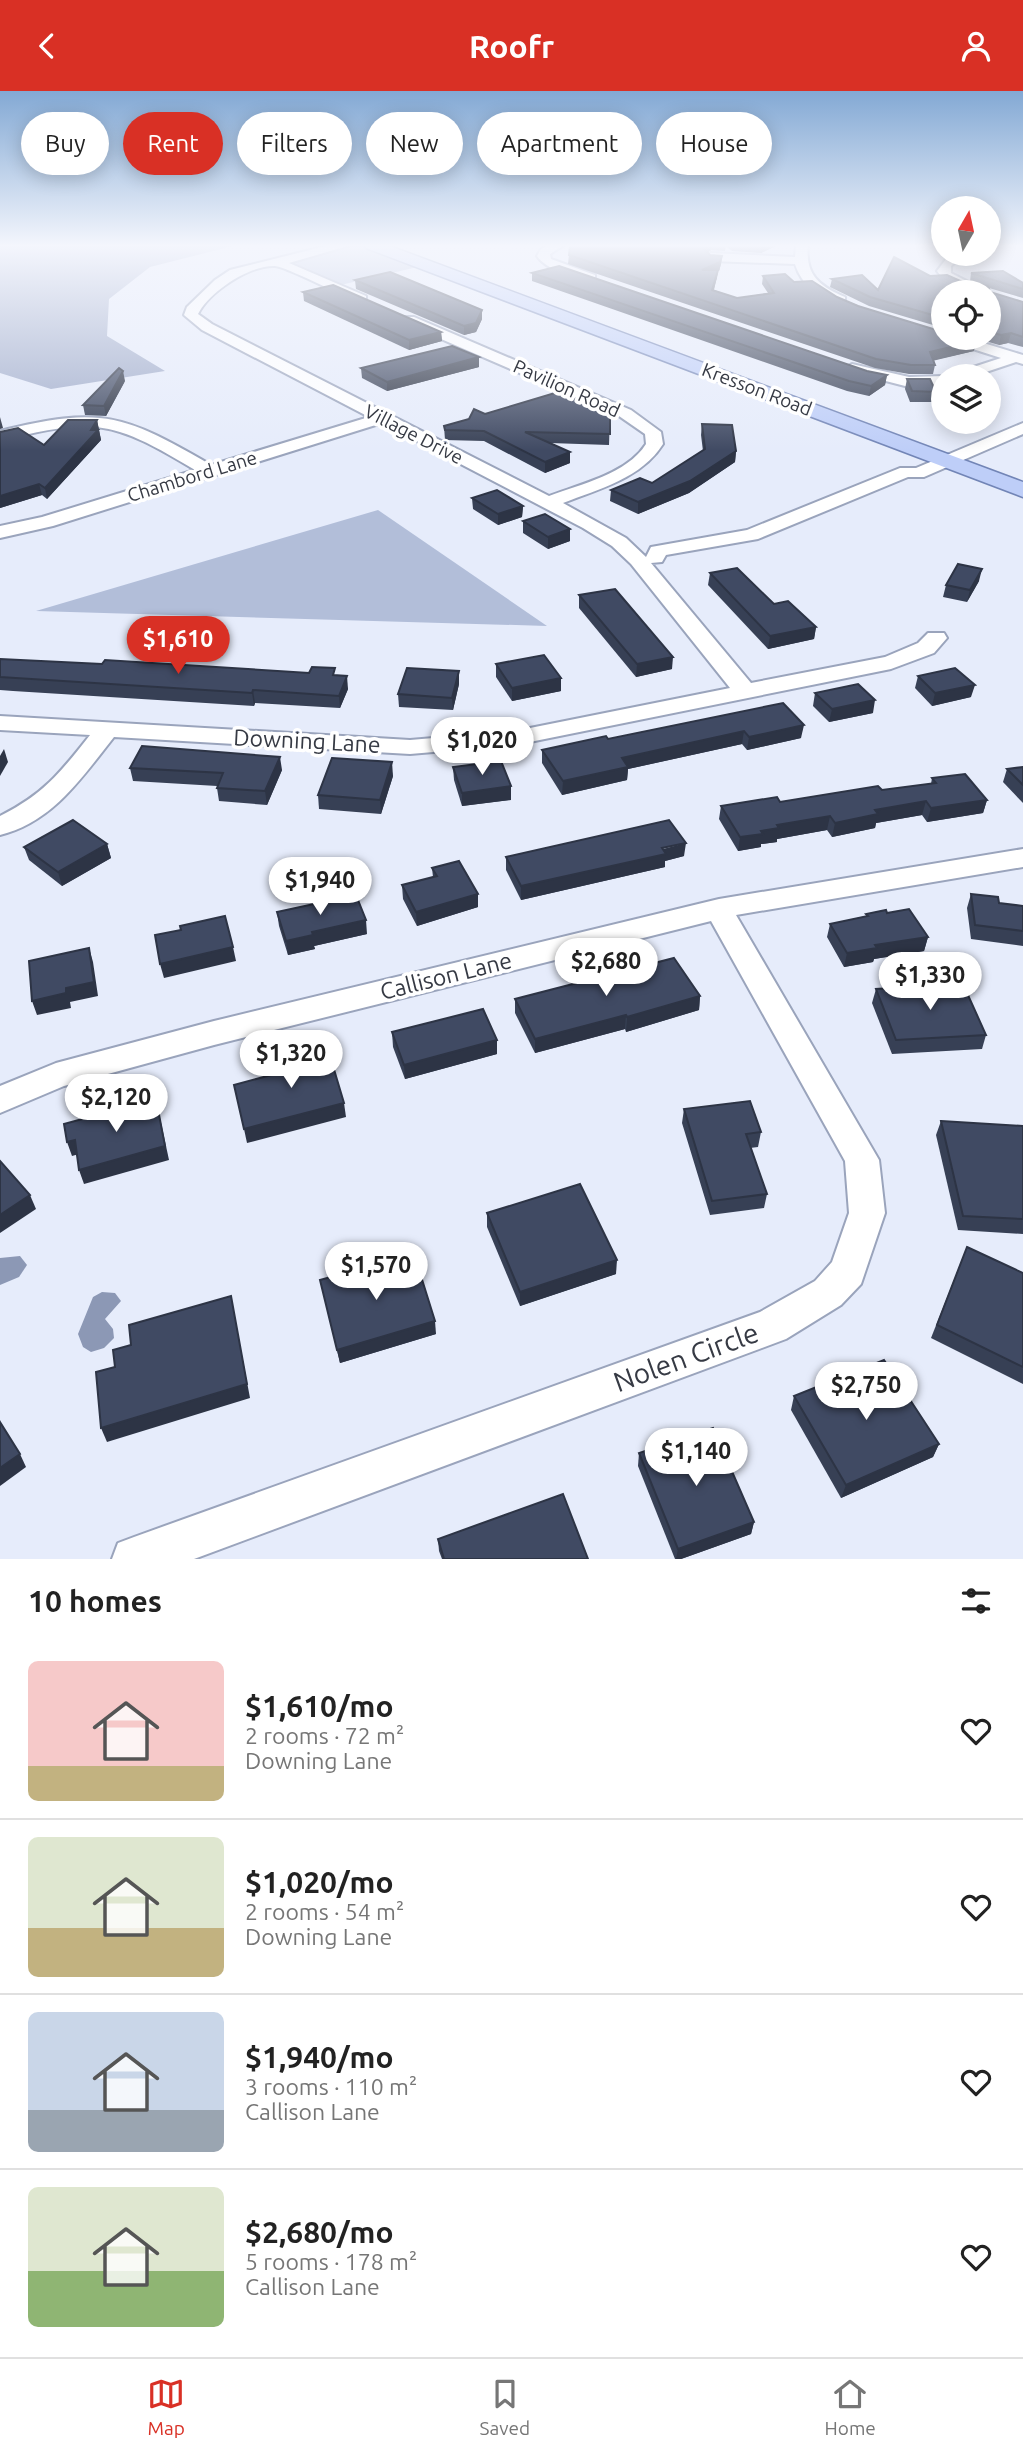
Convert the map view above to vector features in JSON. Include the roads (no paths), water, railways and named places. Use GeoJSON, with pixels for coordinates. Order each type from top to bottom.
{"type":"FeatureCollection","features":[{"type":"Feature","properties":{"kind":"main road","name":"Kresson Road"},"geometry":{"type":"LineString","coordinates":[[554,314],[1023,490]]}},
{"type":"Feature","properties":{"kind":"street","name":"Village Drive"},"geometry":{"type":"LineString","coordinates":[[191,314],[191,316],[207,327],[548,502],[647,559],[746,692]]}},
{"type":"Feature","properties":{"kind":"street","name":"Pavilion Road"},"geometry":{"type":"LineString","coordinates":[[395,314],[625,413],[653,432],[656,443],[651,454],[636,467],[548,502]]}},
{"type":"Feature","properties":{"kind":"street"},"geometry":{"type":"LineString","coordinates":[[991,350],[1019,359]]}},
{"type":"Feature","properties":{"kind":"street"},"geometry":{"type":"LineString","coordinates":[[1001,364],[1019,359]]}},
{"type":"Feature","properties":{"kind":"street"},"geometry":{"type":"LineString","coordinates":[[832,361],[871,375],[909,382],[931,381]]}},
{"type":"Feature","properties":{"kind":"street","name":"Chambord Lane"},"geometry":{"type":"LineString","coordinates":[[0,532],[46,522],[383,418]]}},
{"type":"Feature","properties":{"kind":"street"},"geometry":{"type":"LineString","coordinates":[[0,436],[76,422],[113,424],[140,432],[208,471]]}},
{"type":"Feature","properties":{"kind":"street"},"geometry":{"type":"LineString","coordinates":[[647,559],[665,560],[765,543],[920,479],[918,473],[1023,428]]}},
{"type":"Feature","properties":{"kind":"street","name":"Downing Lane"},"geometry":{"type":"LineString","coordinates":[[0,723],[410,747],[515,738],[891,662],[926,648],[936,638]]}},
{"type":"Feature","properties":{"kind":"street"},"geometry":{"type":"LineString","coordinates":[[0,827],[37,808],[61,788],[107,730]]}},
{"type":"Feature","properties":{"kind":"street","name":"Callison Lane"},"geometry":{"type":"LineString","coordinates":[[0,1100],[56,1076],[201,1037],[719,909],[1023,858]]}},
{"type":"Feature","properties":{"kind":"street","name":"Nolen Circle"},"geometry":{"type":"LineString","coordinates":[[134,1559],[772,1326],[828,1293],[848,1272],[867,1213],[862,1160],[719,909]]}}]}
